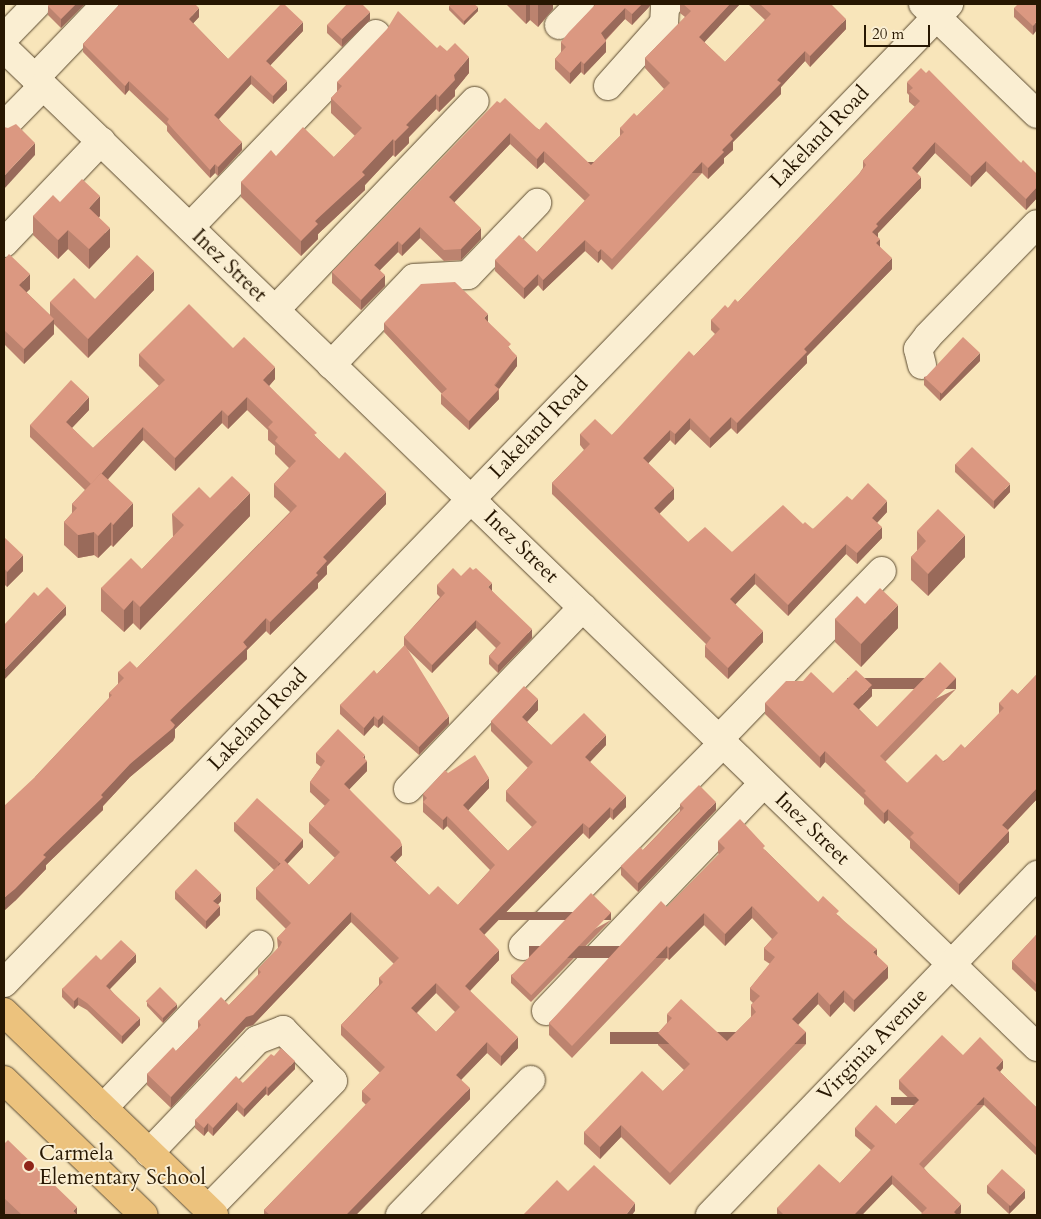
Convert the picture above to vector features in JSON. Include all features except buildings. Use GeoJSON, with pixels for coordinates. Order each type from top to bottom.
{"type":"FeatureCollection","features":[{"type":"Feature","properties":{"kind":"main road"},"geometry":{"type":"LineString","coordinates":[[4,1012],[211,1212]]}},
{"type":"Feature","properties":{"kind":"main road"},"geometry":{"type":"LineString","coordinates":[[4,1080],[144,1215]]}},
{"type":"Feature","properties":{"kind":"street"},"geometry":{"type":"LineString","coordinates":[[4,38],[37,4]]}},
{"type":"Feature","properties":{"kind":"street"},"geometry":{"type":"LineString","coordinates":[[4,126],[106,4]]}},
{"type":"Feature","properties":{"kind":"street"},"geometry":{"type":"LineString","coordinates":[[559,25],[580,4]]}},
{"type":"Feature","properties":{"kind":"street"},"geometry":{"type":"LineString","coordinates":[[608,86],[664,23],[665,7],[668,4]]}},
{"type":"Feature","properties":{"kind":"street"},"geometry":{"type":"LineString","coordinates":[[936,8],[1037,114]]}},
{"type":"Feature","properties":{"kind":"street","name":"Lakeland Road"},"geometry":{"type":"LineString","coordinates":[[4,983],[471,499],[936,8]]}},
{"type":"Feature","properties":{"kind":"street"},"geometry":{"type":"LineString","coordinates":[[190,227],[376,34]]}},
{"type":"Feature","properties":{"kind":"street","name":"Inez Street"},"geometry":{"type":"LineString","coordinates":[[4,48],[1037,1047]]}},
{"type":"Feature","properties":{"kind":"street"},"geometry":{"type":"LineString","coordinates":[[275,310],[475,102]]}},
{"type":"Feature","properties":{"kind":"street"},"geometry":{"type":"LineString","coordinates":[[4,243],[100,141]]}},
{"type":"Feature","properties":{"kind":"street"},"geometry":{"type":"LineString","coordinates":[[332,364],[414,278],[468,275],[538,203]]}},
{"type":"Feature","properties":{"kind":"street"},"geometry":{"type":"LineString","coordinates":[[922,365],[918,349],[928,336],[1037,224]]}},
{"type":"Feature","properties":{"kind":"street"},"geometry":{"type":"LineString","coordinates":[[524,946],[718,738],[882,571]]}},
{"type":"Feature","properties":{"kind":"street"},"geometry":{"type":"LineString","coordinates":[[408,789],[583,607]]}},
{"type":"Feature","properties":{"kind":"street"},"geometry":{"type":"LineString","coordinates":[[548,902],[718,738]]}},
{"type":"Feature","properties":{"kind":"street"},"geometry":{"type":"LineString","coordinates":[[546,1011],[764,783]]}},
{"type":"Feature","properties":{"kind":"street","name":"Virginia Avenue"},"geometry":{"type":"LineString","coordinates":[[710,1215],[1037,875]]}},
{"type":"Feature","properties":{"kind":"street"},"geometry":{"type":"LineString","coordinates":[[103,1108],[259,945]]}},
{"type":"Feature","properties":{"kind":"street"},"geometry":{"type":"LineString","coordinates":[[149,1153],[257,1040],[283,1030],[333,1081],[211,1212]]}},
{"type":"Feature","properties":{"kind":"street"},"geometry":{"type":"LineString","coordinates":[[400,1215],[531,1080]]}},
{"type":"Feature","properties":{"kind":"place","name":"Carmela Elementary School"},"geometry":{"type":"Point","coordinates":[29,1166]}}]}
